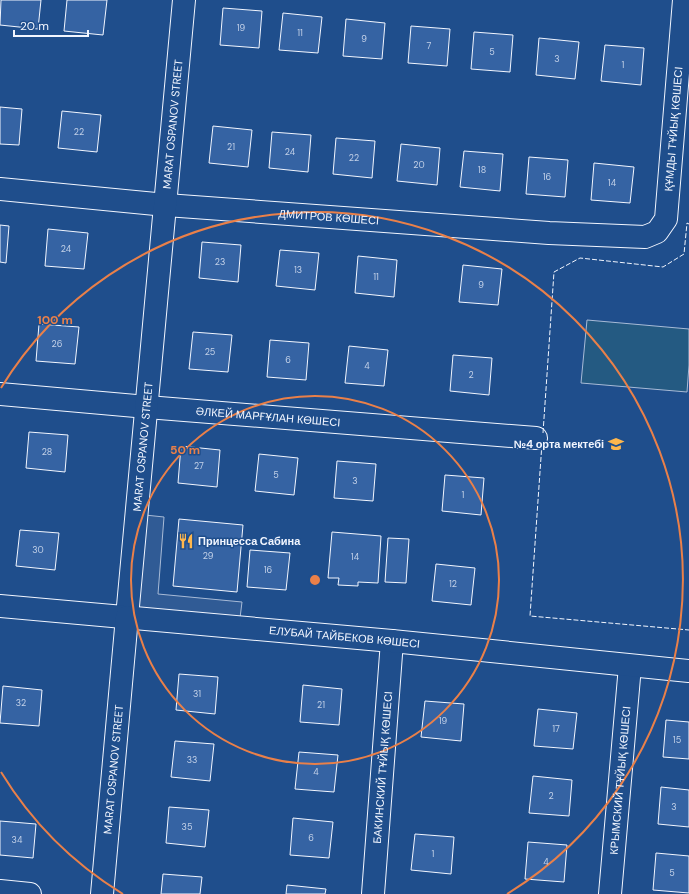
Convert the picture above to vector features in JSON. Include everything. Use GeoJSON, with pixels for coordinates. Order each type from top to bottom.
{"type":"FeatureCollection","features":[{"type":"Feature","properties":{"kind":"street","name":"MARAT OSPANOV STREET"},"geometry":{"type":"LineString","coordinates":[[102,894],[184,0]]}},
{"type":"Feature","properties":{"kind":"street","name":"ҚҰМДЫ ТҰЙЫҚ КӨШЕСІ"},"geometry":{"type":"LineString","coordinates":[[657,232],[666,219],[682,0]]}},
{"type":"Feature","properties":{"kind":"street","name":"ДМИТРОВ КӨШЕСІ"},"geometry":{"type":"LineString","coordinates":[[0,189],[166,205],[549,233],[645,237],[657,232]]}},
{"type":"Feature","properties":{"kind":"street","name":"ӘЛКЕЙ МАРҒҰЛАН КӨШЕСІ"},"geometry":{"type":"LineString","coordinates":[[0,394],[536,438]]}},
{"type":"Feature","properties":{"kind":"street","name":"ЕЛУБАЙ ТАЙБЕКОВ КӨШЕСІ"},"geometry":{"type":"LineString","coordinates":[[0,606],[392,641],[689,671]]}},
{"type":"Feature","properties":{"kind":"street","name":"БАКИНСКИЙ ТҰЙЫҚ КӨШЕСІ"},"geometry":{"type":"LineString","coordinates":[[373,894],[392,641]]}},
{"type":"Feature","properties":{"kind":"street","name":"КРЫМСКИЙ ТҰЙЫҚ КӨШЕСІ"},"geometry":{"type":"LineString","coordinates":[[610,894],[630,666]]}},
{"type":"Feature","properties":{"kind":"street"},"geometry":{"type":"LineString","coordinates":[[0,891],[30,894]]}},
{"type":"Feature","properties":{"kind":"shaded area"},"geometry":{"type":"Polygon","coordinates":[[[587,320],[689,329],[687,392],[581,383],[587,320]]]}},
{"type":"Feature","properties":{"kind":"shaded area"},"geometry":{"type":"Polygon","coordinates":[[[145,515],[164,517],[158,594],[242,602],[240,618],[137,608],[145,515]]]}},
{"type":"Feature","properties":{"kind":"building"},"geometry":{"type":"Polygon","coordinates":[[[1,0],[41,0],[38,29],[0,25],[1,0]]]}},
{"type":"Feature","properties":{"kind":"building"},"geometry":{"type":"Polygon","coordinates":[[[67,0],[107,0],[103,35],[64,31],[67,0]]]}},
{"type":"Feature","properties":{"kind":"building"},"geometry":{"type":"Polygon","coordinates":[[[223,8],[262,11],[259,48],[220,45],[223,8]]]}},
{"type":"Feature","properties":{"kind":"building"},"geometry":{"type":"Polygon","coordinates":[[[283,13],[322,17],[318,53],[279,50],[283,13]]]}},
{"type":"Feature","properties":{"kind":"building"},"geometry":{"type":"Polygon","coordinates":[[[346,19],[385,23],[382,59],[343,56],[346,19]]]}},
{"type":"Feature","properties":{"kind":"building"},"geometry":{"type":"Polygon","coordinates":[[[411,26],[450,29],[447,66],[408,63],[411,26]]]}},
{"type":"Feature","properties":{"kind":"building"},"geometry":{"type":"Polygon","coordinates":[[[474,32],[513,35],[510,72],[471,69],[474,32]]]}},
{"type":"Feature","properties":{"kind":"building"},"geometry":{"type":"Polygon","coordinates":[[[539,38],[579,42],[575,79],[536,75],[539,38]]]}},
{"type":"Feature","properties":{"kind":"building"},"geometry":{"type":"Polygon","coordinates":[[[605,45],[644,48],[641,85],[601,81],[605,45]]]}},
{"type":"Feature","properties":{"kind":"building"},"geometry":{"type":"Polygon","coordinates":[[[0,107],[22,109],[19,145],[0,144],[0,107]]]}},
{"type":"Feature","properties":{"kind":"building"},"geometry":{"type":"Polygon","coordinates":[[[62,111],[101,115],[97,152],[58,148],[62,111]]]}},
{"type":"Feature","properties":{"kind":"building"},"geometry":{"type":"Polygon","coordinates":[[[213,126],[252,130],[248,167],[209,163],[213,126]]]}},
{"type":"Feature","properties":{"kind":"building"},"geometry":{"type":"Polygon","coordinates":[[[272,132],[311,135],[308,172],[269,168],[272,132]]]}},
{"type":"Feature","properties":{"kind":"building"},"geometry":{"type":"Polygon","coordinates":[[[336,138],[375,141],[372,178],[333,174],[336,138]]]}},
{"type":"Feature","properties":{"kind":"building"},"geometry":{"type":"Polygon","coordinates":[[[401,144],[440,148],[437,185],[397,181],[401,144]]]}},
{"type":"Feature","properties":{"kind":"building"},"geometry":{"type":"Polygon","coordinates":[[[464,151],[503,154],[500,191],[460,187],[464,151]]]}},
{"type":"Feature","properties":{"kind":"building"},"geometry":{"type":"Polygon","coordinates":[[[529,157],[568,160],[565,197],[526,194],[529,157]]]}},
{"type":"Feature","properties":{"kind":"building"},"geometry":{"type":"Polygon","coordinates":[[[594,163],[634,167],[630,203],[591,200],[594,163]]]}},
{"type":"Feature","properties":{"kind":"building"},"geometry":{"type":"Polygon","coordinates":[[[0,225],[9,226],[6,263],[0,262],[0,225]]]}},
{"type":"Feature","properties":{"kind":"building"},"geometry":{"type":"Polygon","coordinates":[[[48,229],[88,233],[84,269],[45,266],[48,229]]]}},
{"type":"Feature","properties":{"kind":"building"},"geometry":{"type":"Polygon","coordinates":[[[202,242],[241,245],[238,282],[199,278],[202,242]]]}},
{"type":"Feature","properties":{"kind":"building"},"geometry":{"type":"Polygon","coordinates":[[[280,250],[319,253],[315,290],[276,286],[280,250]]]}},
{"type":"Feature","properties":{"kind":"building"},"geometry":{"type":"Polygon","coordinates":[[[358,256],[397,260],[394,297],[355,293],[358,256]]]}},
{"type":"Feature","properties":{"kind":"building"},"geometry":{"type":"Polygon","coordinates":[[[463,265],[502,269],[498,305],[459,302],[463,265]]]}},
{"type":"Feature","properties":{"kind":"building"},"geometry":{"type":"Polygon","coordinates":[[[39,324],[79,327],[75,364],[36,361],[39,324]]]}},
{"type":"Feature","properties":{"kind":"building"},"geometry":{"type":"Polygon","coordinates":[[[193,332],[232,335],[228,372],[189,369],[193,332]]]}},
{"type":"Feature","properties":{"kind":"building"},"geometry":{"type":"Polygon","coordinates":[[[270,340],[309,343],[306,380],[267,377],[270,340]]]}},
{"type":"Feature","properties":{"kind":"building"},"geometry":{"type":"Polygon","coordinates":[[[349,346],[388,350],[384,386],[345,383],[349,346]]]}},
{"type":"Feature","properties":{"kind":"building"},"geometry":{"type":"Polygon","coordinates":[[[453,355],[492,358],[489,395],[450,391],[453,355]]]}},
{"type":"Feature","properties":{"kind":"building"},"geometry":{"type":"Polygon","coordinates":[[[29,432],[68,435],[65,472],[26,468],[29,432]]]}},
{"type":"Feature","properties":{"kind":"building"},"geometry":{"type":"Polygon","coordinates":[[[181,446],[220,450],[217,487],[178,483],[181,446]]]}},
{"type":"Feature","properties":{"kind":"building"},"geometry":{"type":"Polygon","coordinates":[[[259,454],[298,458],[294,495],[255,491],[259,454]]]}},
{"type":"Feature","properties":{"kind":"building"},"geometry":{"type":"Polygon","coordinates":[[[337,461],[376,464],[373,501],[334,498],[337,461]]]}},
{"type":"Feature","properties":{"kind":"building"},"geometry":{"type":"Polygon","coordinates":[[[445,475],[484,478],[481,515],[442,511],[445,475]]]}},
{"type":"Feature","properties":{"kind":"building"},"geometry":{"type":"Polygon","coordinates":[[[179,519],[243,525],[237,592],[173,586],[179,519]]]}},
{"type":"Feature","properties":{"kind":"building"},"geometry":{"type":"Polygon","coordinates":[[[20,530],[59,533],[55,570],[16,566],[20,530]]]}},
{"type":"Feature","properties":{"kind":"building"},"geometry":{"type":"Polygon","coordinates":[[[332,532],[381,536],[378,583],[358,582],[358,586],[338,585],[339,578],[328,578],[332,532]]]}},
{"type":"Feature","properties":{"kind":"building"},"geometry":{"type":"Polygon","coordinates":[[[388,538],[409,539],[406,583],[385,582],[388,538]]]}},
{"type":"Feature","properties":{"kind":"building"},"geometry":{"type":"Polygon","coordinates":[[[250,550],[290,553],[286,590],[247,587],[250,550]]]}},
{"type":"Feature","properties":{"kind":"building"},"geometry":{"type":"Polygon","coordinates":[[[436,564],[475,568],[471,605],[432,601],[436,564]]]}},
{"type":"Feature","properties":{"kind":"building"},"geometry":{"type":"Polygon","coordinates":[[[179,674],[218,677],[215,714],[176,710],[179,674]]]}},
{"type":"Feature","properties":{"kind":"building"},"geometry":{"type":"Polygon","coordinates":[[[303,685],[342,689],[339,725],[300,722],[303,685]]]}},
{"type":"Feature","properties":{"kind":"building"},"geometry":{"type":"Polygon","coordinates":[[[3,686],[42,690],[39,726],[0,723],[3,686]]]}},
{"type":"Feature","properties":{"kind":"building"},"geometry":{"type":"Polygon","coordinates":[[[425,701],[464,704],[461,741],[421,737],[425,701]]]}},
{"type":"Feature","properties":{"kind":"building"},"geometry":{"type":"Polygon","coordinates":[[[538,709],[577,713],[573,749],[534,746],[538,709]]]}},
{"type":"Feature","properties":{"kind":"building"},"geometry":{"type":"Polygon","coordinates":[[[666,720],[689,722],[689,759],[663,757],[666,720]]]}},
{"type":"Feature","properties":{"kind":"building"},"geometry":{"type":"Polygon","coordinates":[[[175,741],[214,744],[210,781],[171,777],[175,741]]]}},
{"type":"Feature","properties":{"kind":"building"},"geometry":{"type":"Polygon","coordinates":[[[299,752],[338,755],[334,792],[295,789],[299,752]]]}},
{"type":"Feature","properties":{"kind":"building"},"geometry":{"type":"Polygon","coordinates":[[[533,776],[572,780],[569,816],[529,813],[533,776]]]}},
{"type":"Feature","properties":{"kind":"building"},"geometry":{"type":"Polygon","coordinates":[[[661,787],[689,790],[689,827],[658,824],[661,787]]]}},
{"type":"Feature","properties":{"kind":"building"},"geometry":{"type":"Polygon","coordinates":[[[169,807],[209,810],[205,847],[166,843],[169,807]]]}},
{"type":"Feature","properties":{"kind":"building"},"geometry":{"type":"Polygon","coordinates":[[[293,818],[333,822],[329,858],[290,855],[293,818]]]}},
{"type":"Feature","properties":{"kind":"building"},"geometry":{"type":"Polygon","coordinates":[[[0,821],[36,824],[33,858],[0,855],[0,821]]]}},
{"type":"Feature","properties":{"kind":"building"},"geometry":{"type":"Polygon","coordinates":[[[415,834],[454,837],[451,874],[411,870],[415,834]]]}},
{"type":"Feature","properties":{"kind":"building"},"geometry":{"type":"Polygon","coordinates":[[[528,842],[567,845],[564,882],[525,879],[528,842]]]}},
{"type":"Feature","properties":{"kind":"building"},"geometry":{"type":"Polygon","coordinates":[[[656,853],[689,856],[689,893],[653,890],[656,853]]]}},
{"type":"Feature","properties":{"kind":"building"},"geometry":{"type":"Polygon","coordinates":[[[163,874],[202,877],[200,894],[161,894],[163,874]]]}},
{"type":"Feature","properties":{"kind":"building"},"geometry":{"type":"Polygon","coordinates":[[[287,885],[326,889],[325,894],[286,894],[287,885]]]}},
{"type":"Feature","properties":{"kind":"fence"},"geometry":{"type":"LineString","coordinates":[[543,433],[554,272],[580,258],[663,267],[684,254],[687,223],[689,224]]}},
{"type":"Feature","properties":{"kind":"fence"},"geometry":{"type":"LineString","coordinates":[[542,443],[530,616],[689,630]]}},
{"type":"Feature","properties":{"kind":"place","name":"№4 орта мектебі"},"geometry":{"type":"Point","coordinates":[616,444]}},
{"type":"Feature","properties":{"kind":"place","name":"Принцесса Сабина"},"geometry":{"type":"Point","coordinates":[186,541]}}]}
